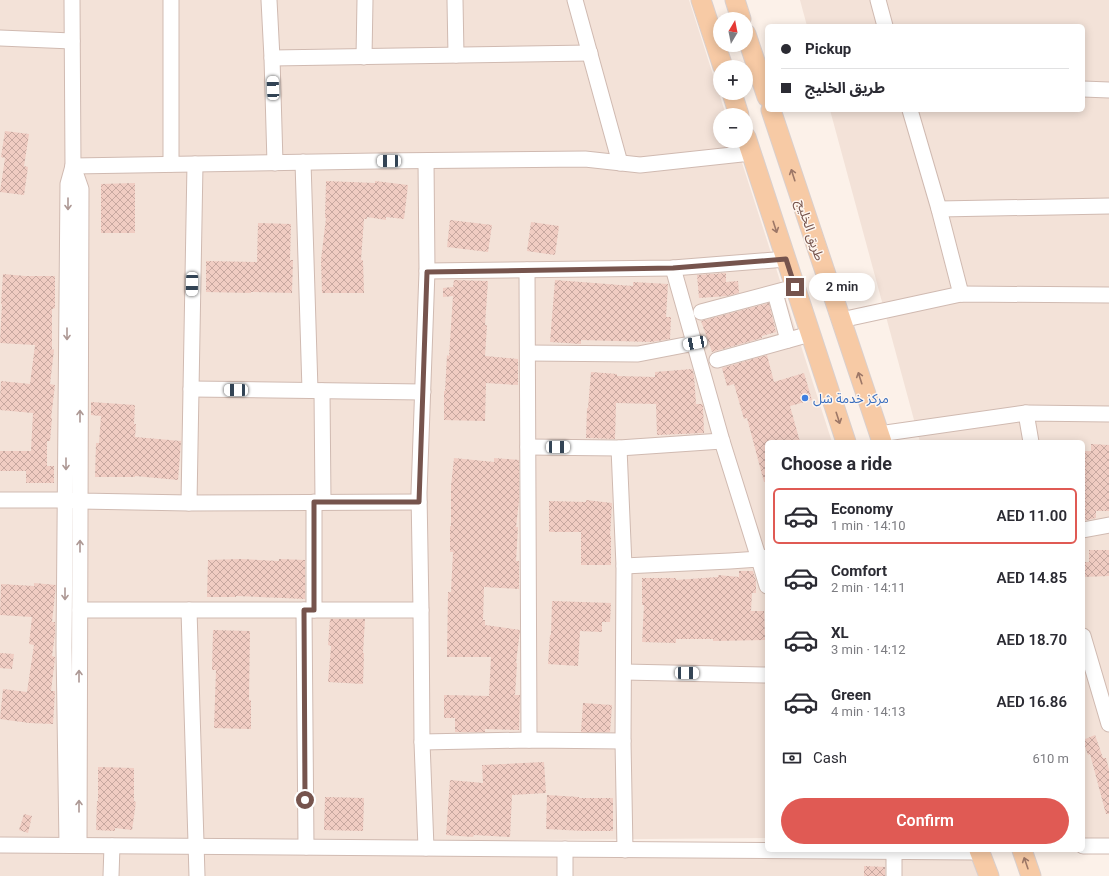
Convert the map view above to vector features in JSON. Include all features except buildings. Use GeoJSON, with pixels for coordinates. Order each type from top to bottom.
{"type":"FeatureCollection","features":[{"type":"Feature","properties":{"kind":"main road"},"geometry":{"type":"LineString","coordinates":[[701,0],[721,60]]}},
{"type":"Feature","properties":{"kind":"main road"},"geometry":{"type":"LineString","coordinates":[[735,0],[739,12]]}},
{"type":"Feature","properties":{"kind":"main road"},"geometry":{"type":"LineString","coordinates":[[752,52],[765,92]]}},
{"type":"Feature","properties":{"kind":"main road","name":"طريق الخليج"},"geometry":{"type":"LineString","coordinates":[[772,112],[880,438]]}},
{"type":"Feature","properties":{"kind":"main road"},"geometry":{"type":"LineString","coordinates":[[750,148],[845,440]]}},
{"type":"Feature","properties":{"kind":"main road"},"geometry":{"type":"LineString","coordinates":[[979,852],[989,876]]}},
{"type":"Feature","properties":{"kind":"main road"},"geometry":{"type":"LineString","coordinates":[[1023,852],[1031,876]]}},
{"type":"Feature","properties":{"kind":"street"},"geometry":{"type":"LineString","coordinates":[[72,0],[73,166],[68,184],[73,500],[80,610],[73,845]]}},
{"type":"Feature","properties":{"kind":"street"},"geometry":{"type":"LineString","coordinates":[[171,0],[171,164]]}},
{"type":"Feature","properties":{"kind":"street"},"geometry":{"type":"LineString","coordinates":[[269,0],[275,163]]}},
{"type":"Feature","properties":{"kind":"street"},"geometry":{"type":"LineString","coordinates":[[364,57],[365,0]]}},
{"type":"Feature","properties":{"kind":"street"},"geometry":{"type":"LineString","coordinates":[[456,0],[456,55]]}},
{"type":"Feature","properties":{"kind":"street"},"geometry":{"type":"LineString","coordinates":[[575,0],[620,163]]}},
{"type":"Feature","properties":{"kind":"street"},"geometry":{"type":"LineString","coordinates":[[878,0],[884,24]]}},
{"type":"Feature","properties":{"kind":"street"},"geometry":{"type":"LineString","coordinates":[[0,38],[72,41]]}},
{"type":"Feature","properties":{"kind":"street"},"geometry":{"type":"LineString","coordinates":[[272,58],[590,53]]}},
{"type":"Feature","properties":{"kind":"street"},"geometry":{"type":"LineString","coordinates":[[1085,89],[1109,90]]}},
{"type":"Feature","properties":{"kind":"street"},"geometry":{"type":"LineString","coordinates":[[911,112],[939,208],[961,294]]}},
{"type":"Feature","properties":{"kind":"street"},"geometry":{"type":"LineString","coordinates":[[73,166],[585,159],[640,165],[733,148]]}},
{"type":"Feature","properties":{"kind":"street"},"geometry":{"type":"LineString","coordinates":[[426,160],[427,272],[419,502],[422,742],[426,848]]}},
{"type":"Feature","properties":{"kind":"street"},"geometry":{"type":"LineString","coordinates":[[303,162],[316,390],[319,502],[309,610],[306,847]]}},
{"type":"Feature","properties":{"kind":"street"},"geometry":{"type":"LineString","coordinates":[[189,503],[194,164]]}},
{"type":"Feature","properties":{"kind":"street"},"geometry":{"type":"LineString","coordinates":[[939,208],[1109,206]]}},
{"type":"Feature","properties":{"kind":"street"},"geometry":{"type":"LineString","coordinates":[[427,272],[673,268],[786,259]]}},
{"type":"Feature","properties":{"kind":"street"},"geometry":{"type":"LineString","coordinates":[[673,268],[722,441],[763,558],[765,572]]}},
{"type":"Feature","properties":{"kind":"street"},"geometry":{"type":"LineString","coordinates":[[527,270],[529,740]]}},
{"type":"Feature","properties":{"kind":"street"},"geometry":{"type":"LineString","coordinates":[[701,312],[795,287]]}},
{"type":"Feature","properties":{"kind":"street"},"geometry":{"type":"LineString","coordinates":[[775,292],[788,340]]}},
{"type":"Feature","properties":{"kind":"street"},"geometry":{"type":"LineString","coordinates":[[841,320],[961,294],[1109,295]]}},
{"type":"Feature","properties":{"kind":"street"},"geometry":{"type":"LineString","coordinates":[[717,360],[810,334]]}},
{"type":"Feature","properties":{"kind":"street"},"geometry":{"type":"LineString","coordinates":[[528,352],[638,354],[695,343]]}},
{"type":"Feature","properties":{"kind":"street"},"geometry":{"type":"LineString","coordinates":[[191,389],[423,392]]}},
{"type":"Feature","properties":{"kind":"street"},"geometry":{"type":"LineString","coordinates":[[1026,413],[1031,440]]}},
{"type":"Feature","properties":{"kind":"street"},"geometry":{"type":"LineString","coordinates":[[880,438],[1026,413],[1109,414]]}},
{"type":"Feature","properties":{"kind":"street"},"geometry":{"type":"LineString","coordinates":[[528,447],[618,448],[722,441]]}},
{"type":"Feature","properties":{"kind":"street"},"geometry":{"type":"LineString","coordinates":[[618,448],[624,566],[623,741],[625,850]]}},
{"type":"Feature","properties":{"kind":"street"},"geometry":{"type":"LineString","coordinates":[[0,500],[189,503],[419,502]]}},
{"type":"Feature","properties":{"kind":"street"},"geometry":{"type":"LineString","coordinates":[[73,500],[64,647],[73,845]]}},
{"type":"Feature","properties":{"kind":"street"},"geometry":{"type":"LineString","coordinates":[[1085,530],[1109,525]]}},
{"type":"Feature","properties":{"kind":"street"},"geometry":{"type":"LineString","coordinates":[[624,566],[691,564],[763,558]]}},
{"type":"Feature","properties":{"kind":"street"},"geometry":{"type":"LineString","coordinates":[[80,610],[421,610]]}},
{"type":"Feature","properties":{"kind":"street"},"geometry":{"type":"LineString","coordinates":[[189,610],[197,876]]}},
{"type":"Feature","properties":{"kind":"street"},"geometry":{"type":"LineString","coordinates":[[1085,643],[1109,724]]}},
{"type":"Feature","properties":{"kind":"street"},"geometry":{"type":"LineString","coordinates":[[624,672],[765,675]]}},
{"type":"Feature","properties":{"kind":"street"},"geometry":{"type":"LineString","coordinates":[[422,742],[529,740],[623,741]]}},
{"type":"Feature","properties":{"kind":"street"},"geometry":{"type":"LineString","coordinates":[[0,845],[765,850]]}},
{"type":"Feature","properties":{"kind":"street"},"geometry":{"type":"LineString","coordinates":[[111,876],[112,846]]}},
{"type":"Feature","properties":{"kind":"street"},"geometry":{"type":"LineString","coordinates":[[1085,846],[1109,846]]}},
{"type":"Feature","properties":{"kind":"street"},"geometry":{"type":"LineString","coordinates":[[565,876],[566,849]]}},
{"type":"Feature","properties":{"kind":"street"},"geometry":{"type":"LineString","coordinates":[[894,852],[894,876]]}},
{"type":"Feature","properties":{"kind":"shaded area"},"geometry":{"type":"Polygon","coordinates":[[[0,0],[689,0],[713,75],[713,100],[721,100],[724,108],[713,108],[713,148],[737,148],[831,440],[765,440],[765,838],[316,842],[0,838],[0,0]]]}},
{"type":"Feature","properties":{"kind":"shaded area"},"geometry":{"type":"Polygon","coordinates":[[[800,0],[1109,0],[1109,840],[1085,840],[1085,440],[919,440],[831,112],[1085,112],[1085,24],[806,24],[800,0]]]}},
{"type":"Feature","properties":{"kind":"shaded area"},"geometry":{"type":"Polygon","coordinates":[[[0,852],[973,860],[979,876],[0,876],[0,852]]]}},
{"type":"Feature","properties":{"kind":"place","name":"مركز خدمة شل"},"geometry":{"type":"Point","coordinates":[805,398]}},
{"type":"Feature","properties":{"kind":"route"},"geometry":{"type":"LineString","coordinates":[[305,800],[304,610],[314,610],[314,502],[419,502],[427,272],[673,268],[786,259],[795,287]]}}]}
